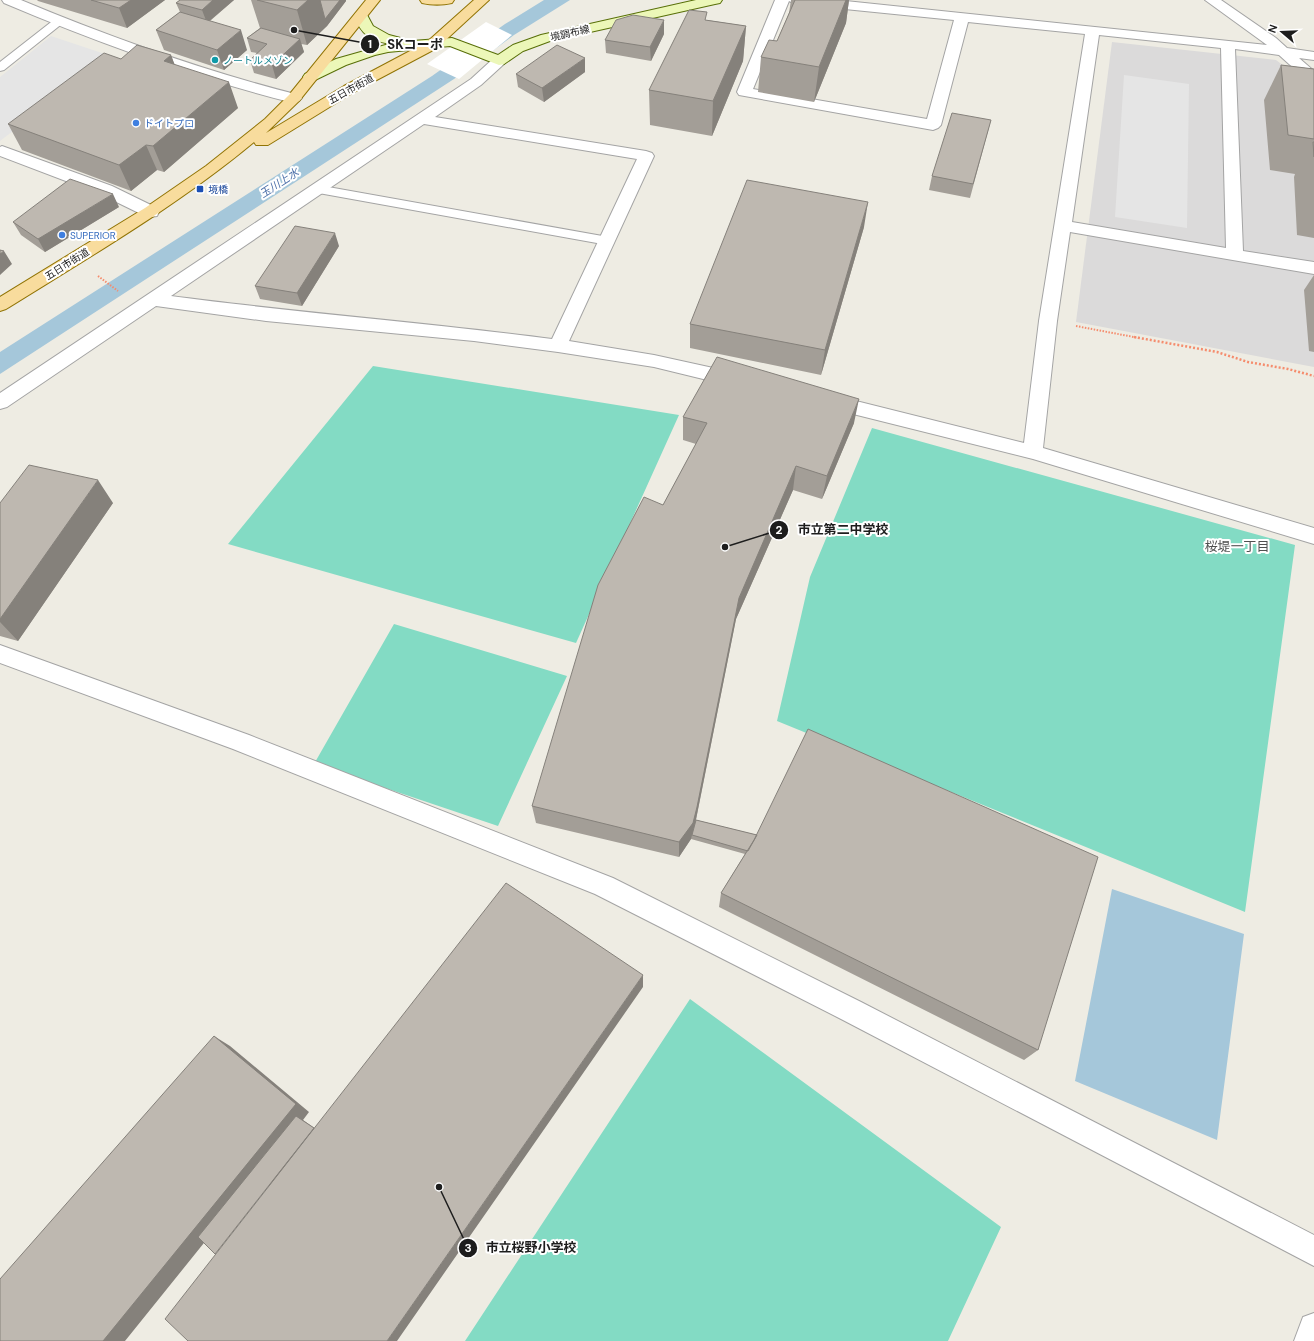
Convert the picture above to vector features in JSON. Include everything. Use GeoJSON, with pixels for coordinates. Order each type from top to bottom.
{"type":"FeatureCollection","features":[{"type":"Feature","properties":{"kind":"main road","name":"五日市街道"},"geometry":{"type":"LineString","coordinates":[[0,305],[151,212],[212,168],[270,122],[294,98],[361,16],[371,0]]}},
{"type":"Feature","properties":{"kind":"main road"},"geometry":{"type":"LineString","coordinates":[[427,0],[447,0]]}},
{"type":"Feature","properties":{"kind":"main road","name":"五日市街道"},"geometry":{"type":"LineString","coordinates":[[212,168],[240,155],[349,90],[432,45],[482,0]]}},
{"type":"Feature","properties":{"kind":"main road","name":"境調布線"},"geometry":{"type":"LineString","coordinates":[[495,59],[518,48],[546,38],[715,0]]}},
{"type":"Feature","properties":{"kind":"main road"},"geometry":{"type":"LineString","coordinates":[[361,16],[367,29],[384,38],[400,42],[432,45]]}},
{"type":"Feature","properties":{"kind":"main road"},"geometry":{"type":"LineString","coordinates":[[310,77],[341,62],[388,48],[452,42],[495,59]]}},
{"type":"Feature","properties":{"kind":"street"},"geometry":{"type":"LineString","coordinates":[[9,0],[116,43],[262,90],[294,98]]}},
{"type":"Feature","properties":{"kind":"street"},"geometry":{"type":"LineString","coordinates":[[782,0],[744,92],[933,126],[962,17]]}},
{"type":"Feature","properties":{"kind":"street"},"geometry":{"type":"LineString","coordinates":[[795,0],[1228,44],[1314,56]]}},
{"type":"Feature","properties":{"kind":"street"},"geometry":{"type":"LineString","coordinates":[[1212,0],[1271,41],[1314,79]]}},
{"type":"Feature","properties":{"kind":"street"},"geometry":{"type":"LineString","coordinates":[[1033,452],[1048,321],[1064,226],[1092,30]]}},
{"type":"Feature","properties":{"kind":"street"},"geometry":{"type":"LineString","coordinates":[[1228,44],[1235,255]]}},
{"type":"Feature","properties":{"kind":"street"},"geometry":{"type":"LineString","coordinates":[[0,402],[476,82],[495,59]]}},
{"type":"Feature","properties":{"kind":"street"},"geometry":{"type":"LineString","coordinates":[[421,119],[646,156],[608,241],[558,346]]}},
{"type":"Feature","properties":{"kind":"street"},"geometry":{"type":"LineString","coordinates":[[1,151],[106,190],[151,212]]}},
{"type":"Feature","properties":{"kind":"street"},"geometry":{"type":"LineString","coordinates":[[1064,226],[1314,268]]}},
{"type":"Feature","properties":{"kind":"street"},"geometry":{"type":"LineString","coordinates":[[151,300],[266,315],[458,334],[558,346],[654,361],[750,383]]}},
{"type":"Feature","properties":{"kind":"street"},"geometry":{"type":"LineString","coordinates":[[810,396],[1033,452],[1314,536]]}},
{"type":"Feature","properties":{"kind":"street"},"geometry":{"type":"LineString","coordinates":[[0,654],[241,742],[604,886],[852,1011],[1314,1252]]}},
{"type":"Feature","properties":{"kind":"street"},"geometry":{"type":"LineString","coordinates":[[1309,1341],[1314,1328]]}},
{"type":"Feature","properties":{"kind":"lane"},"geometry":{"type":"LineString","coordinates":[[0,68],[59,21]]}},
{"type":"Feature","properties":{"kind":"lane"},"geometry":{"type":"LineString","coordinates":[[317,189],[608,241]]}},
{"type":"Feature","properties":{"kind":"path"},"geometry":{"type":"LineString","coordinates":[[98,275],[118,291]]}},
{"type":"Feature","properties":{"kind":"path"},"geometry":{"type":"LineString","coordinates":[[1048,321],[1217,352],[1248,362],[1288,368],[1314,376]]}},
{"type":"Feature","properties":{"kind":"shaded area"},"geometry":{"type":"Polygon","coordinates":[[[51,36],[111,56],[0,141],[0,77],[51,36]]]}},
{"type":"Feature","properties":{"kind":"shaded area"},"geometry":{"type":"Polygon","coordinates":[[[1112,42],[1276,60],[1314,89],[1314,367],[1076,322],[1112,42]]]}},
{"type":"Feature","properties":{"kind":"shaded area"},"geometry":{"type":"Polygon","coordinates":[[[1124,75],[1189,84],[1187,228],[1115,217],[1124,75]]]}},
{"type":"Feature","properties":{"kind":"green space"},"geometry":{"type":"Polygon","coordinates":[[[373,366],[679,415],[576,643],[228,544],[373,366]]]}},
{"type":"Feature","properties":{"kind":"green space"},"geometry":{"type":"Polygon","coordinates":[[[872,428],[1295,545],[1245,912],[777,721],[810,577],[872,428]]]}},
{"type":"Feature","properties":{"kind":"green space"},"geometry":{"type":"Polygon","coordinates":[[[394,624],[567,676],[498,826],[314,764],[394,624]]]}},
{"type":"Feature","properties":{"kind":"green space"},"geometry":{"type":"Polygon","coordinates":[[[690,999],[1001,1227],[948,1341],[465,1341],[690,999]]]}},
{"type":"Feature","properties":{"kind":"water","name":"玉川上水"},"geometry":{"type":"Polygon","coordinates":[[[544,0],[570,0],[514,35],[454,79],[0,374],[0,352],[432,76],[505,24],[544,0]]]}},
{"type":"Feature","properties":{"kind":"water"},"geometry":{"type":"Polygon","coordinates":[[[1112,889],[1244,934],[1217,1140],[1075,1081],[1112,889]]]}},
{"type":"Feature","properties":{"kind":"pier"},"geometry":{"type":"Polygon","coordinates":[[[486,22],[512,35],[459,79],[427,64],[486,22]]]}},
{"type":"Feature","properties":{"kind":"building"},"geometry":{"type":"Polygon","coordinates":[[[91,0],[131,0],[119,8],[91,0]]]}},
{"type":"Feature","properties":{"kind":"building"},"geometry":{"type":"Polygon","coordinates":[[[180,0],[213,0],[202,10],[176,3],[180,0]]]}},
{"type":"Feature","properties":{"kind":"building"},"geometry":{"type":"Polygon","coordinates":[[[257,0],[308,0],[297,10],[257,0]]]}},
{"type":"Feature","properties":{"kind":"building"},"geometry":{"type":"Polygon","coordinates":[[[320,0],[340,0],[325,19],[320,0]]]}},
{"type":"Feature","properties":{"kind":"building"},"geometry":{"type":"Polygon","coordinates":[[[795,0],[846,0],[819,67],[761,57],[769,40],[777,41],[795,0]]]}},
{"type":"Feature","properties":{"kind":"building"},"geometry":{"type":"Polygon","coordinates":[[[689,10],[707,12],[705,20],[746,26],[713,101],[649,90],[689,10]]]}},
{"type":"Feature","properties":{"kind":"building"},"geometry":{"type":"Polygon","coordinates":[[[180,12],[241,30],[217,50],[156,30],[180,12]]]}},
{"type":"Feature","properties":{"kind":"building"},"geometry":{"type":"Polygon","coordinates":[[[633,15],[664,20],[650,47],[605,40],[616,20],[633,15]]]}},
{"type":"Feature","properties":{"kind":"building"},"geometry":{"type":"Polygon","coordinates":[[[261,28],[300,39],[272,65],[250,60],[267,44],[247,38],[261,28]]]}},
{"type":"Feature","properties":{"kind":"building"},"geometry":{"type":"Polygon","coordinates":[[[137,45],[171,55],[164,61],[229,82],[153,146],[146,145],[119,165],[8,124],[104,53],[121,59],[137,45]]]}},
{"type":"Feature","properties":{"kind":"building"},"geometry":{"type":"Polygon","coordinates":[[[557,45],[585,58],[542,88],[516,74],[557,45]]]}},
{"type":"Feature","properties":{"kind":"building"},"geometry":{"type":"Polygon","coordinates":[[[1281,65],[1314,69],[1314,139],[1288,135],[1281,65]]]}},
{"type":"Feature","properties":{"kind":"building"},"geometry":{"type":"Polygon","coordinates":[[[952,113],[991,120],[973,184],[932,176],[952,113]]]}},
{"type":"Feature","properties":{"kind":"building"},"geometry":{"type":"Polygon","coordinates":[[[70,179],[113,194],[38,239],[13,222],[70,179]]]}},
{"type":"Feature","properties":{"kind":"building"},"geometry":{"type":"Polygon","coordinates":[[[747,180],[868,202],[825,350],[690,324],[747,180]]]}},
{"type":"Feature","properties":{"kind":"building"},"geometry":{"type":"Polygon","coordinates":[[[295,226],[335,233],[297,293],[255,286],[295,226]]]}},
{"type":"Feature","properties":{"kind":"building"},"geometry":{"type":"Polygon","coordinates":[[[717,357],[859,399],[827,476],[796,466],[739,598],[697,807],[693,823],[679,842],[532,806],[598,585],[644,497],[663,505],[707,423],[683,417],[717,357]]]}},
{"type":"Feature","properties":{"kind":"building"},"geometry":{"type":"Polygon","coordinates":[[[29,465],[98,480],[0,619],[0,503],[29,465]]]}},
{"type":"Feature","properties":{"kind":"building"},"geometry":{"type":"Polygon","coordinates":[[[808,729],[1098,857],[1038,1050],[721,893],[754,840],[808,729]]]}},
{"type":"Feature","properties":{"kind":"building"},"geometry":{"type":"Polygon","coordinates":[[[696,820],[757,835],[748,851],[692,835],[696,820]]]}},
{"type":"Feature","properties":{"kind":"building"},"geometry":{"type":"Polygon","coordinates":[[[506,883],[643,975],[387,1341],[188,1341],[165,1319],[506,883]]]}},
{"type":"Feature","properties":{"kind":"building"},"geometry":{"type":"Polygon","coordinates":[[[214,1036],[296,1104],[103,1341],[0,1341],[0,1279],[214,1036]]]}},
{"type":"Feature","properties":{"kind":"building"},"geometry":{"type":"Polygon","coordinates":[[[296,1116],[314,1128],[215,1254],[198,1237],[296,1116]]]}},
{"type":"Feature","properties":{"kind":"place","name":"SKコーポ"},"geometry":{"type":"Point","coordinates":[294,30]}},
{"type":"Feature","properties":{"kind":"place","name":"ノートルメゾン"},"geometry":{"type":"Point","coordinates":[215,60]}},
{"type":"Feature","properties":{"kind":"place","name":"ドイトプロ"},"geometry":{"type":"Point","coordinates":[136,123]}},
{"type":"Feature","properties":{"kind":"place","name":"境橋"},"geometry":{"type":"Point","coordinates":[200,189]}},
{"type":"Feature","properties":{"kind":"place","name":"SUPERIOR"},"geometry":{"type":"Point","coordinates":[62,235]}},
{"type":"Feature","properties":{"kind":"place","name":"市立第二中学校"},"geometry":{"type":"Point","coordinates":[725,547]}},
{"type":"Feature","properties":{"kind":"place","name":"市立桜野小学校"},"geometry":{"type":"Point","coordinates":[439,1187]}},
{"type":"Feature","properties":{"kind":"district","name":"桜堤一丁目"},"geometry":{"type":"Point","coordinates":[1237,546]}}]}
